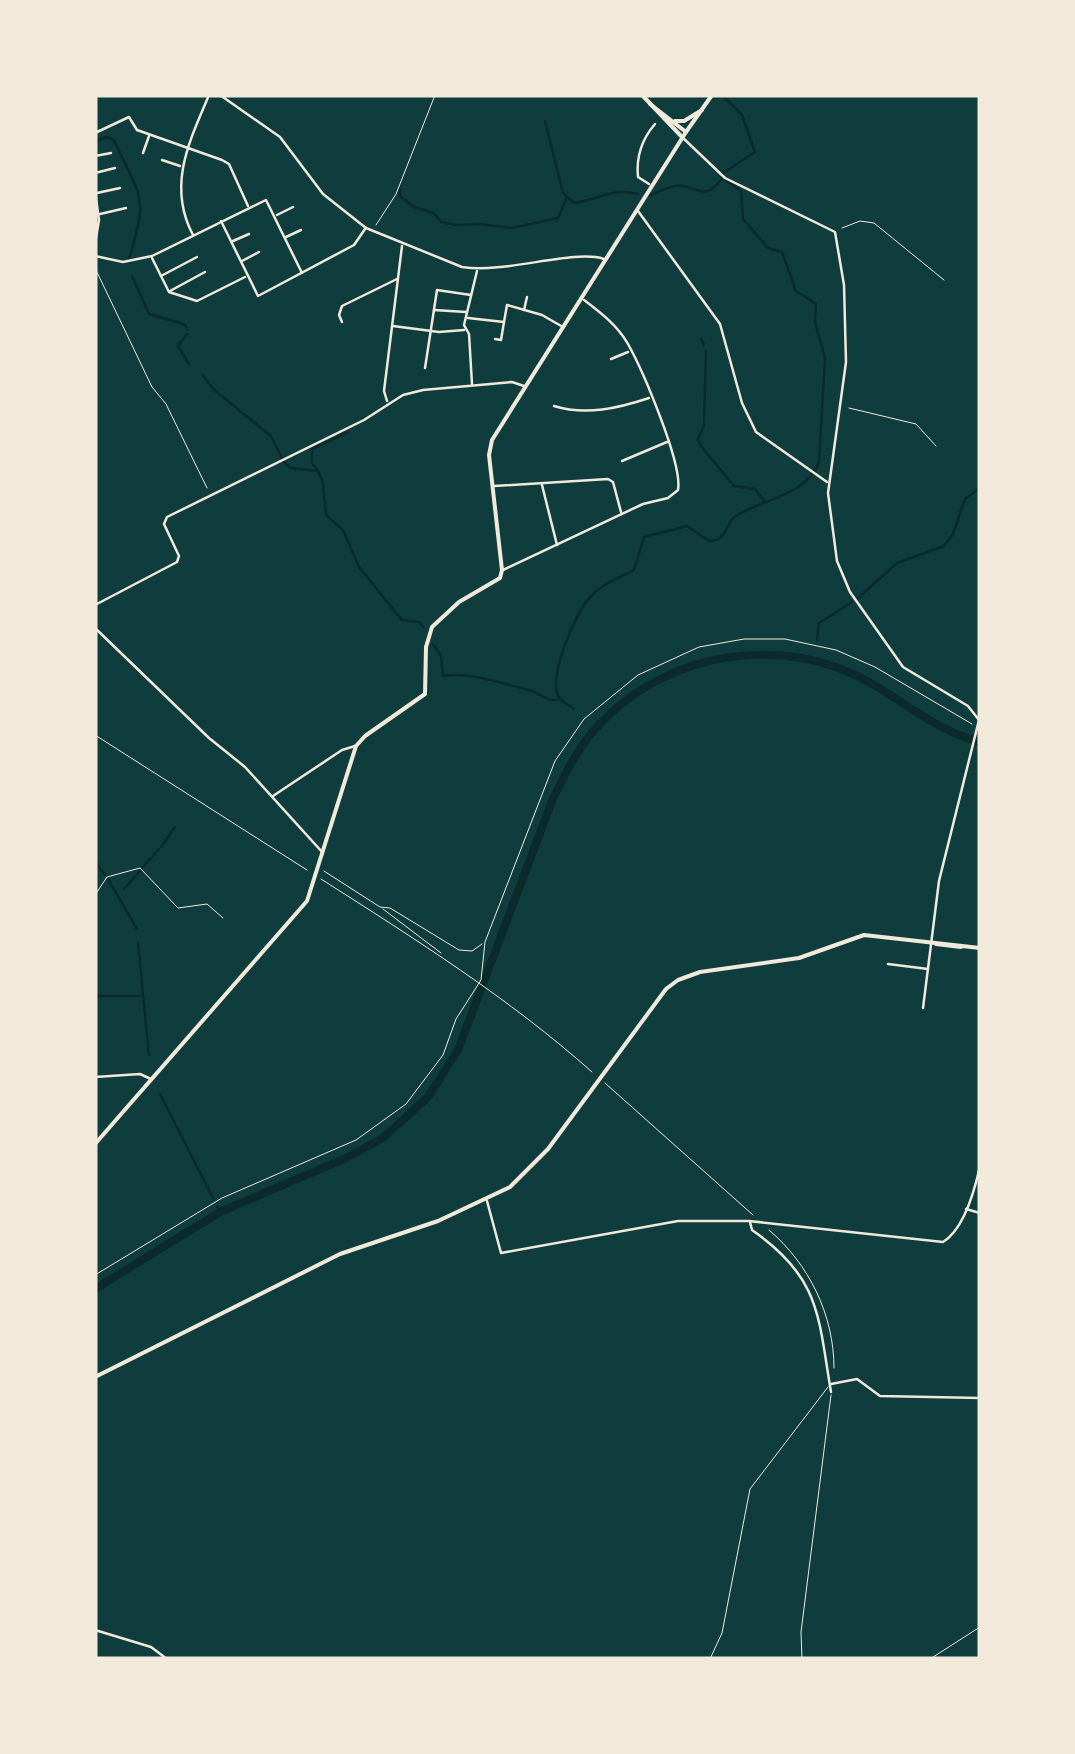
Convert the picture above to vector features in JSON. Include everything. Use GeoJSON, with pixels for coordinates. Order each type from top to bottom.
{"type":"FeatureCollection","features":[{"type":"Feature","properties":{"kind":"main road"},"geometry":{"type":"LineString","coordinates":[[642,95],[684,135]]}},
{"type":"Feature","properties":{"kind":"main road"},"geometry":{"type":"LineString","coordinates":[[95,1144],[294,917],[310,894],[356,746],[364,736],[423,696],[427,687],[426,647],[432,627],[459,602],[494,584],[502,570],[489,448],[650,185],[712,95]]}},
{"type":"Feature","properties":{"kind":"main road"},"geometry":{"type":"LineString","coordinates":[[650,104],[684,135]]}},
{"type":"Feature","properties":{"kind":"main road"},"geometry":{"type":"LineString","coordinates":[[671,120],[684,121],[702,110]]}},
{"type":"Feature","properties":{"kind":"main road"},"geometry":{"type":"LineString","coordinates":[[95,1378],[340,1254],[438,1222],[510,1188],[548,1149],[666,989],[678,980],[700,972],[800,958],[864,935],[980,948]]}},
{"type":"Feature","properties":{"kind":"street"},"geometry":{"type":"LineString","coordinates":[[193,235],[179,182],[187,148],[209,95]]}},
{"type":"Feature","properties":{"kind":"street"},"geometry":{"type":"LineString","coordinates":[[220,95],[280,136],[323,194],[368,230],[402,245],[477,270],[583,258],[605,260]]}},
{"type":"Feature","properties":{"kind":"street"},"geometry":{"type":"LineString","coordinates":[[95,133],[129,117],[137,130],[229,164],[248,208]]}},
{"type":"Feature","properties":{"kind":"street"},"geometry":{"type":"LineString","coordinates":[[650,185],[638,177],[637,170],[643,138],[654,124]]}},
{"type":"Feature","properties":{"kind":"street"},"geometry":{"type":"LineString","coordinates":[[143,153],[150,134]]}},
{"type":"Feature","properties":{"kind":"street"},"geometry":{"type":"LineString","coordinates":[[684,135],[725,178],[834,232],[845,304],[846,374],[829,484],[835,553],[850,592],[902,667],[972,709],[980,726],[939,881],[924,1008]]}},
{"type":"Feature","properties":{"kind":"street"},"geometry":{"type":"LineString","coordinates":[[95,156],[111,153]]}},
{"type":"Feature","properties":{"kind":"street"},"geometry":{"type":"LineString","coordinates":[[162,160],[181,167]]}},
{"type":"Feature","properties":{"kind":"street"},"geometry":{"type":"LineString","coordinates":[[95,173],[115,168]]}},
{"type":"Feature","properties":{"kind":"street"},"geometry":{"type":"LineString","coordinates":[[95,244],[95,195],[120,188]]}},
{"type":"Feature","properties":{"kind":"street"},"geometry":{"type":"LineString","coordinates":[[95,256],[123,262],[152,256],[266,200],[302,273]]}},
{"type":"Feature","properties":{"kind":"street"},"geometry":{"type":"LineString","coordinates":[[275,216],[294,207]]}},
{"type":"Feature","properties":{"kind":"street"},"geometry":{"type":"LineString","coordinates":[[98,214],[126,208]]}},
{"type":"Feature","properties":{"kind":"street"},"geometry":{"type":"LineString","coordinates":[[637,209],[720,324],[742,403],[756,432],[829,484]]}},
{"type":"Feature","properties":{"kind":"street"},"geometry":{"type":"LineString","coordinates":[[221,220],[258,296],[354,244],[368,230]]}},
{"type":"Feature","properties":{"kind":"street"},"geometry":{"type":"LineString","coordinates":[[285,238],[301,230]]}},
{"type":"Feature","properties":{"kind":"street"},"geometry":{"type":"LineString","coordinates":[[232,242],[249,234]]}},
{"type":"Feature","properties":{"kind":"street"},"geometry":{"type":"LineString","coordinates":[[388,402],[384,391],[402,245]]}},
{"type":"Feature","properties":{"kind":"street"},"geometry":{"type":"LineString","coordinates":[[241,262],[259,252]]}},
{"type":"Feature","properties":{"kind":"street"},"geometry":{"type":"LineString","coordinates":[[152,256],[169,292],[197,301],[248,275]]}},
{"type":"Feature","properties":{"kind":"street"},"geometry":{"type":"LineString","coordinates":[[160,276],[197,257]]}},
{"type":"Feature","properties":{"kind":"street"},"geometry":{"type":"LineString","coordinates":[[464,330],[477,270]]}},
{"type":"Feature","properties":{"kind":"street"},"geometry":{"type":"LineString","coordinates":[[169,292],[205,272]]}},
{"type":"Feature","properties":{"kind":"street"},"geometry":{"type":"LineString","coordinates":[[342,322],[340,308],[349,301],[398,279]]}},
{"type":"Feature","properties":{"kind":"street"},"geometry":{"type":"LineString","coordinates":[[425,368],[437,290],[472,295]]}},
{"type":"Feature","properties":{"kind":"street"},"geometry":{"type":"LineString","coordinates":[[524,310],[526,297]]}},
{"type":"Feature","properties":{"kind":"street"},"geometry":{"type":"LineString","coordinates":[[502,570],[621,514],[668,498],[678,490],[679,478],[668,442],[631,351],[610,320],[582,298]]}},
{"type":"Feature","properties":{"kind":"street"},"geometry":{"type":"LineString","coordinates":[[495,339],[501,340],[508,305],[563,327]]}},
{"type":"Feature","properties":{"kind":"street"},"geometry":{"type":"LineString","coordinates":[[433,310],[504,322]]}},
{"type":"Feature","properties":{"kind":"street"},"geometry":{"type":"LineString","coordinates":[[392,325],[430,331],[464,330],[469,334],[472,386]]}},
{"type":"Feature","properties":{"kind":"street"},"geometry":{"type":"LineString","coordinates":[[611,360],[631,351]]}},
{"type":"Feature","properties":{"kind":"street"},"geometry":{"type":"LineString","coordinates":[[95,605],[177,562],[179,556],[164,521],[364,420],[388,402],[423,390],[512,382],[526,386]]}},
{"type":"Feature","properties":{"kind":"street"},"geometry":{"type":"LineString","coordinates":[[554,406],[602,410],[651,398]]}},
{"type":"Feature","properties":{"kind":"street"},"geometry":{"type":"LineString","coordinates":[[622,461],[668,442]]}},
{"type":"Feature","properties":{"kind":"street"},"geometry":{"type":"LineString","coordinates":[[492,486],[608,479],[613,482],[621,514]]}},
{"type":"Feature","properties":{"kind":"street"},"geometry":{"type":"LineString","coordinates":[[542,483],[557,545]]}},
{"type":"Feature","properties":{"kind":"street"},"geometry":{"type":"LineString","coordinates":[[95,628],[209,738],[245,767],[324,854]]}},
{"type":"Feature","properties":{"kind":"street"},"geometry":{"type":"LineString","coordinates":[[272,797],[348,746],[356,746]]}},
{"type":"Feature","properties":{"kind":"street"},"geometry":{"type":"LineString","coordinates":[[888,964],[929,970]]}},
{"type":"Feature","properties":{"kind":"street"},"geometry":{"type":"LineString","coordinates":[[95,1077],[140,1074],[151,1079]]}},
{"type":"Feature","properties":{"kind":"street"},"geometry":{"type":"LineString","coordinates":[[487,1200],[501,1252],[678,1220],[749,1220],[940,1241],[950,1237],[965,1209],[980,1166]]}},
{"type":"Feature","properties":{"kind":"street"},"geometry":{"type":"LineString","coordinates":[[965,1209],[980,1212]]}},
{"type":"Feature","properties":{"kind":"street"},"geometry":{"type":"LineString","coordinates":[[749,1220],[752,1230],[796,1268],[809,1290],[822,1329],[831,1392]]}},
{"type":"Feature","properties":{"kind":"street"},"geometry":{"type":"LineString","coordinates":[[830,1384],[857,1379],[880,1396],[980,1398]]}},
{"type":"Feature","properties":{"kind":"street"},"geometry":{"type":"LineString","coordinates":[[95,1630],[151,1647],[167,1659]]}},
{"type":"Feature","properties":{"kind":"lane"},"geometry":{"type":"LineString","coordinates":[[710,1659],[722,1633],[750,1489],[830,1384]]}},
{"type":"Feature","properties":{"kind":"lane"},"geometry":{"type":"LineString","coordinates":[[802,1659],[800,1644],[831,1392]]}},
{"type":"Feature","properties":{"kind":"path"},"geometry":{"type":"LineString","coordinates":[[368,230],[396,194],[435,95]]}},
{"type":"Feature","properties":{"kind":"path"},"geometry":{"type":"LineString","coordinates":[[834,232],[856,222],[872,222],[944,280]]}},
{"type":"Feature","properties":{"kind":"path"},"geometry":{"type":"LineString","coordinates":[[95,268],[210,495]]}},
{"type":"Feature","properties":{"kind":"path"},"geometry":{"type":"LineString","coordinates":[[841,406],[916,424],[936,446]]}},
{"type":"Feature","properties":{"kind":"path"},"geometry":{"type":"LineString","coordinates":[[95,1275],[222,1198],[374,1130],[406,1104],[434,1067],[481,980],[485,942],[532,812],[563,746],[599,704],[638,675],[699,648],[744,639],[785,639],[818,645],[876,666],[944,710],[980,726]]}},
{"type":"Feature","properties":{"kind":"path"},"geometry":{"type":"LineString","coordinates":[[95,735],[312,873]]}},
{"type":"Feature","properties":{"kind":"path"},"geometry":{"type":"LineString","coordinates":[[95,896],[107,877],[140,868],[178,908],[206,904],[223,918]]}},
{"type":"Feature","properties":{"kind":"path"},"geometry":{"type":"LineString","coordinates":[[319,868],[380,907],[441,956]]}},
{"type":"Feature","properties":{"kind":"path"},"geometry":{"type":"LineString","coordinates":[[321,879],[490,989],[545,1030],[596,1076]]}},
{"type":"Feature","properties":{"kind":"path"},"geometry":{"type":"LineString","coordinates":[[380,907],[390,908],[459,950],[472,952],[485,942]]}},
{"type":"Feature","properties":{"kind":"path"},"geometry":{"type":"LineString","coordinates":[[604,1083],[760,1222]]}},
{"type":"Feature","properties":{"kind":"path"},"geometry":{"type":"LineString","coordinates":[[930,1659],[980,1627]]}},
{"type":"Feature","properties":{"kind":"waterway"},"geometry":{"type":"LineString","coordinates":[[722,95],[742,115],[755,152],[723,173]]}},
{"type":"Feature","properties":{"kind":"waterway"},"geometry":{"type":"LineString","coordinates":[[545,121],[563,193],[574,203],[613,193],[638,194]]}},
{"type":"Feature","properties":{"kind":"waterway"},"geometry":{"type":"LineString","coordinates":[[95,141],[107,137],[114,140],[139,197],[139,221],[129,259]]}},
{"type":"Feature","properties":{"kind":"waterway"},"geometry":{"type":"LineString","coordinates":[[574,709],[557,693],[566,641],[592,595],[634,570],[644,537],[687,526],[709,541],[719,539],[734,517],[794,490],[819,462],[825,358],[815,322],[816,304],[796,291],[782,252],[768,248],[743,219],[741,191],[721,177]]}},
{"type":"Feature","properties":{"kind":"waterway"},"geometry":{"type":"LineString","coordinates":[[650,196],[675,186],[709,191],[721,180]]}},
{"type":"Feature","properties":{"kind":"waterway"},"geometry":{"type":"LineString","coordinates":[[400,189],[400,196],[414,207],[434,213],[441,222],[512,228],[558,218],[567,197]]}},
{"type":"Feature","properties":{"kind":"waterway"},"geometry":{"type":"LineString","coordinates":[[132,276],[149,314],[184,324],[187,329]]}},
{"type":"Feature","properties":{"kind":"waterway"},"geometry":{"type":"LineString","coordinates":[[187,334],[178,346],[189,364]]}},
{"type":"Feature","properties":{"kind":"waterway"},"geometry":{"type":"LineString","coordinates":[[701,339],[704,345]]}},
{"type":"Feature","properties":{"kind":"waterway"},"geometry":{"type":"LineString","coordinates":[[706,351],[704,425],[698,440],[734,486],[755,489],[764,501]]}},
{"type":"Feature","properties":{"kind":"waterway"},"geometry":{"type":"LineString","coordinates":[[203,375],[213,389],[271,436],[282,458]]}},
{"type":"Feature","properties":{"kind":"waterway"},"geometry":{"type":"LineString","coordinates":[[318,471],[312,463],[312,449],[348,432]]}},
{"type":"Feature","properties":{"kind":"waterway"},"geometry":{"type":"LineString","coordinates":[[284,462],[290,468],[318,471],[326,515],[343,530],[359,567],[402,620],[419,622],[423,627]]}},
{"type":"Feature","properties":{"kind":"waterway"},"geometry":{"type":"LineString","coordinates":[[858,598],[897,563],[944,546],[953,534],[965,499],[980,488]]}},
{"type":"Feature","properties":{"kind":"waterway"},"geometry":{"type":"LineString","coordinates":[[817,640],[819,623],[852,602]]}},
{"type":"Feature","properties":{"kind":"waterway"},"geometry":{"type":"LineString","coordinates":[[433,644],[441,656],[443,676],[486,679],[558,700]]}},
{"type":"Feature","properties":{"kind":"waterway"},"geometry":{"type":"LineString","coordinates":[[95,1289],[220,1212],[383,1138],[428,1097],[458,1050],[565,775],[590,735],[615,709],[645,688],[677,671],[711,661],[747,655],[783,656],[853,674],[946,729],[980,742]]}},
{"type":"Feature","properties":{"kind":"waterway"},"geometry":{"type":"LineString","coordinates":[[161,847],[175,827]]}},
{"type":"Feature","properties":{"kind":"waterway"},"geometry":{"type":"LineString","coordinates":[[143,867],[159,849]]}},
{"type":"Feature","properties":{"kind":"waterway"},"geometry":{"type":"LineString","coordinates":[[95,861],[105,875]]}},
{"type":"Feature","properties":{"kind":"waterway"},"geometry":{"type":"LineString","coordinates":[[124,889],[140,871]]}},
{"type":"Feature","properties":{"kind":"waterway"},"geometry":{"type":"LineString","coordinates":[[108,879],[137,929]]}},
{"type":"Feature","properties":{"kind":"waterway"},"geometry":{"type":"LineString","coordinates":[[138,943],[149,1055]]}},
{"type":"Feature","properties":{"kind":"waterway"},"geometry":{"type":"LineString","coordinates":[[95,996],[143,996]]}},
{"type":"Feature","properties":{"kind":"waterway"},"geometry":{"type":"LineString","coordinates":[[160,1094],[213,1198]]}},
{"type":"Feature","properties":{"kind":"waterway"},"geometry":{"type":"LineString","coordinates":[[217,1207],[220,1212]]}}]}
